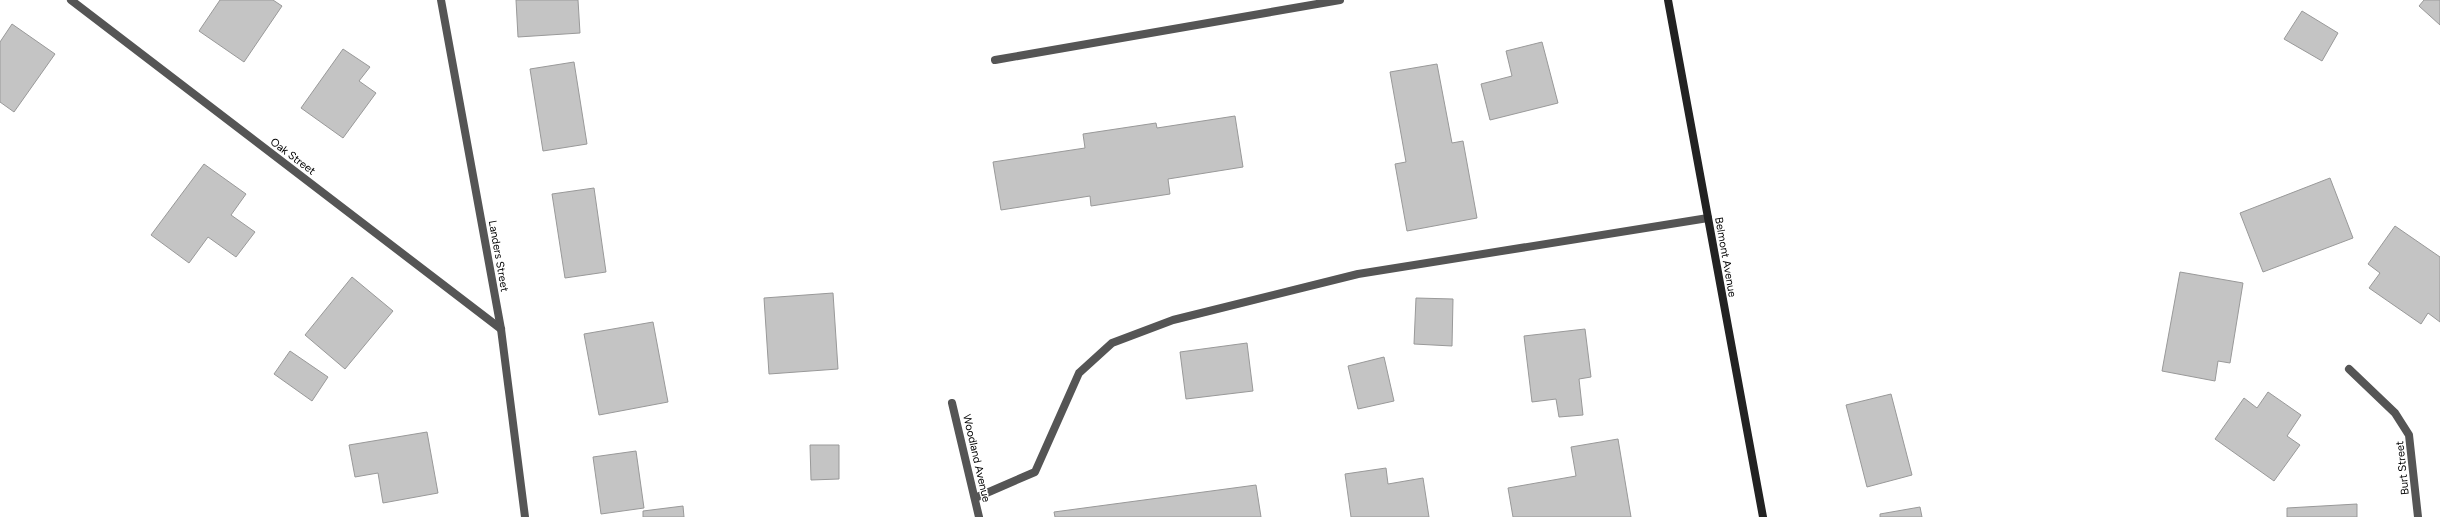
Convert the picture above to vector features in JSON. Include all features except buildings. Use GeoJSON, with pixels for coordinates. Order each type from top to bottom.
{"type":"FeatureCollection","features":[{"type":"Feature","properties":{"kind":"main road","name":"Belmont Avenue"},"geometry":{"type":"LineString","coordinates":[[1668,0],[1763,517]]}},
{"type":"Feature","properties":{"kind":"street","name":"Oak Street"},"geometry":{"type":"LineString","coordinates":[[71,0],[501,329]]}},
{"type":"Feature","properties":{"kind":"street","name":"Landers Street"},"geometry":{"type":"LineString","coordinates":[[441,0],[501,329],[525,517]]}},
{"type":"Feature","properties":{"kind":"street"},"geometry":{"type":"LineString","coordinates":[[995,60],[1340,0]]}},
{"type":"Feature","properties":{"kind":"street"},"geometry":{"type":"LineString","coordinates":[[975,498],[1035,472],[1079,373],[1112,343],[1119,340],[1173,320],[1358,274],[1708,218]]}},
{"type":"Feature","properties":{"kind":"street","name":"Burt Street"},"geometry":{"type":"LineString","coordinates":[[2349,370],[2395,413],[2409,435],[2418,517]]}},
{"type":"Feature","properties":{"kind":"street","name":"Woodland Avenue"},"geometry":{"type":"LineString","coordinates":[[952,403],[979,517]]}}]}
